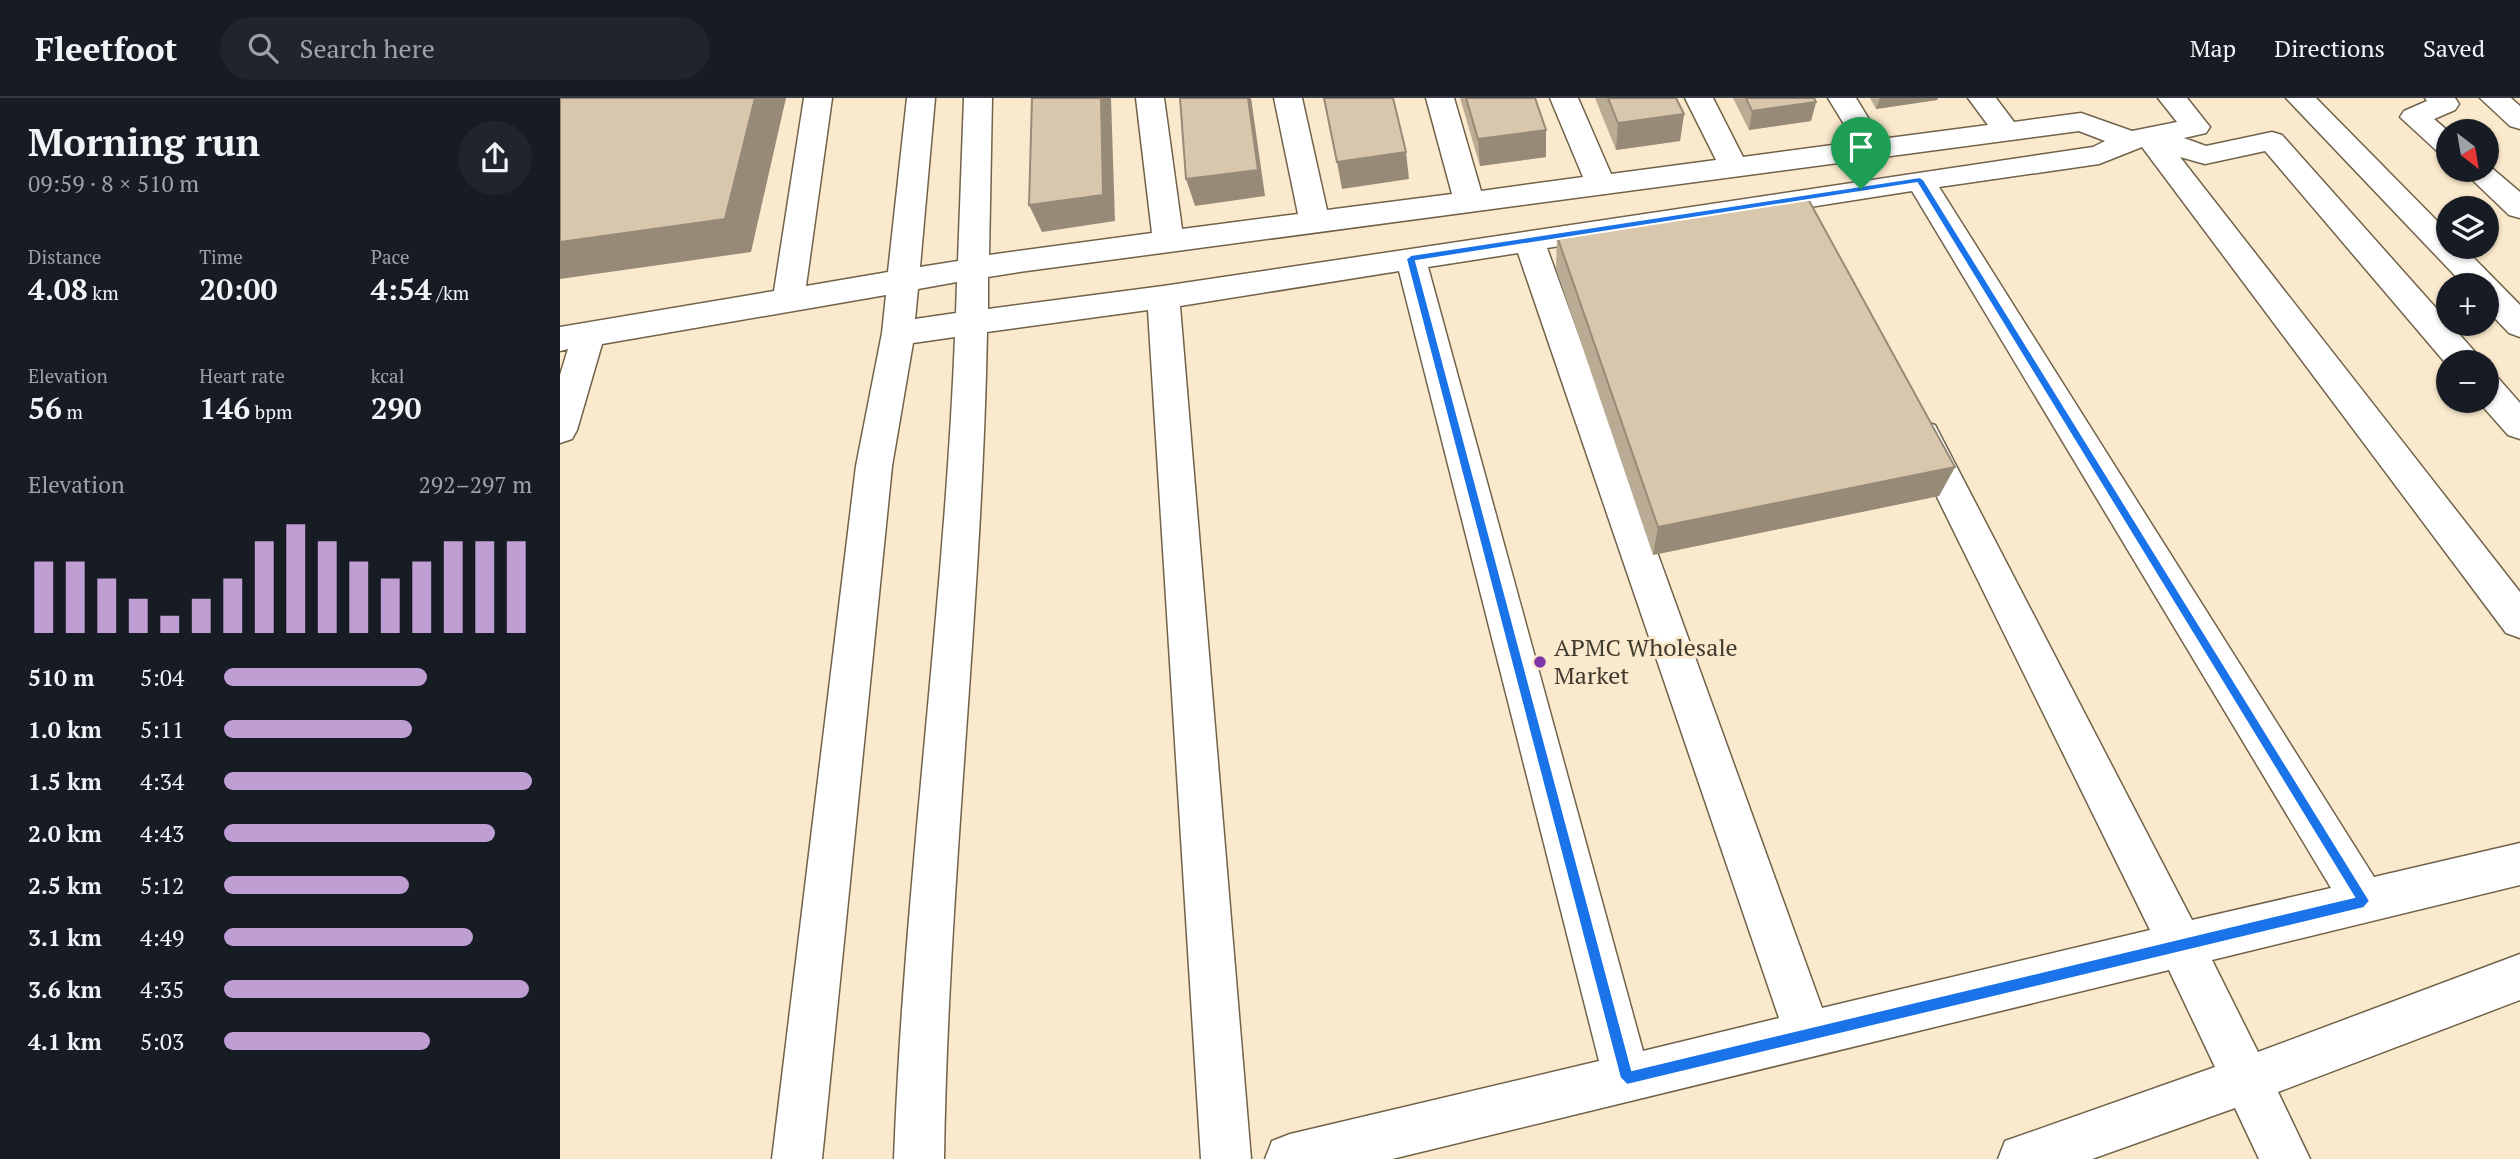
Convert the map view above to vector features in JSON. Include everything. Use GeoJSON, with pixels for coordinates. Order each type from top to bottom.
{"type":"FeatureCollection","features":[{"type":"Feature","properties":{"kind":"street"},"geometry":{"type":"LineString","coordinates":[[788,300],[818,98]]}},
{"type":"Feature","properties":{"kind":"street"},"geometry":{"type":"LineString","coordinates":[[797,1159],[874,466],[898,333],[921,98]]}},
{"type":"Feature","properties":{"kind":"street"},"geometry":{"type":"LineString","coordinates":[[919,1159],[922,1041],[968,442],[978,98]]}},
{"type":"Feature","properties":{"kind":"street"},"geometry":{"type":"LineString","coordinates":[[1150,98],[1168,242]]}},
{"type":"Feature","properties":{"kind":"street"},"geometry":{"type":"LineString","coordinates":[[1288,98],[1315,222]]}},
{"type":"Feature","properties":{"kind":"street"},"geometry":{"type":"LineString","coordinates":[[1440,98],[1469,202]]}},
{"type":"Feature","properties":{"kind":"street"},"geometry":{"type":"LineString","coordinates":[[1564,98],[1601,186]]}},
{"type":"Feature","properties":{"kind":"street"},"geometry":{"type":"LineString","coordinates":[[1699,98],[1734,168]]}},
{"type":"Feature","properties":{"kind":"street"},"geometry":{"type":"LineString","coordinates":[[1842,98],[1874,150]]}},
{"type":"Feature","properties":{"kind":"street"},"geometry":{"type":"LineString","coordinates":[[1982,98],[2008,133]]}},
{"type":"Feature","properties":{"kind":"street"},"geometry":{"type":"LineString","coordinates":[[898,333],[1163,297],[1920,180],[2099,155],[2139,138],[2196,127],[2172,98]]}},
{"type":"Feature","properties":{"kind":"street"},"geometry":{"type":"LineString","coordinates":[[2300,98],[2470,273]]}},
{"type":"Feature","properties":{"kind":"street"},"geometry":{"type":"LineString","coordinates":[[2436,136],[2414,117],[2445,104],[2439,98]]}},
{"type":"Feature","properties":{"kind":"street"},"geometry":{"type":"LineString","coordinates":[[2494,98],[2520,120]]}},
{"type":"Feature","properties":{"kind":"street"},"geometry":{"type":"LineString","coordinates":[[560,430],[574,337],[973,269],[2081,122],[2205,155],[2272,141],[2454,350]]}},
{"type":"Feature","properties":{"kind":"street"},"geometry":{"type":"LineString","coordinates":[[2139,138],[2520,621]]}},
{"type":"Feature","properties":{"kind":"street"},"geometry":{"type":"LineString","coordinates":[[1920,180],[2364,901]]}},
{"type":"Feature","properties":{"kind":"street"},"geometry":{"type":"LineString","coordinates":[[2490,182],[2520,208]]}},
{"type":"Feature","properties":{"kind":"street"},"geometry":{"type":"LineString","coordinates":[[1803,198],[1822,235]]}},
{"type":"Feature","properties":{"kind":"street"},"geometry":{"type":"LineString","coordinates":[[1529,240],[1808,1035]]}},
{"type":"Feature","properties":{"kind":"street"},"geometry":{"type":"LineString","coordinates":[[1411,259],[1627,1078]]}},
{"type":"Feature","properties":{"kind":"street"},"geometry":{"type":"LineString","coordinates":[[1163,297],[1226,1159]]}},
{"type":"Feature","properties":{"kind":"street"},"geometry":{"type":"LineString","coordinates":[[2499,303],[2520,325]]}},
{"type":"Feature","properties":{"kind":"street"},"geometry":{"type":"LineString","coordinates":[[2499,402],[2520,426]]}},
{"type":"Feature","properties":{"kind":"street"},"geometry":{"type":"LineString","coordinates":[[1910,410],[2181,945],[2285,1159]]}},
{"type":"Feature","properties":{"kind":"street"},"geometry":{"type":"LineString","coordinates":[[1290,1159],[2520,864]]}},
{"type":"Feature","properties":{"kind":"street"},"geometry":{"type":"LineString","coordinates":[[2022,1159],[2247,1080],[2520,977]]}},
{"type":"Feature","properties":{"kind":"building"},"geometry":{"type":"Polygon","coordinates":[[[560,98],[755,98],[725,219],[560,242],[560,98]]]}},
{"type":"Feature","properties":{"kind":"building"},"geometry":{"type":"Polygon","coordinates":[[[1032,98],[1101,98],[1103,195],[1029,205],[1032,98]]]}},
{"type":"Feature","properties":{"kind":"building"},"geometry":{"type":"Polygon","coordinates":[[[1180,98],[1248,98],[1258,170],[1186,179],[1180,98]]]}},
{"type":"Feature","properties":{"kind":"building"},"geometry":{"type":"Polygon","coordinates":[[[1324,98],[1393,98],[1406,152],[1337,162],[1324,98]]]}},
{"type":"Feature","properties":{"kind":"building"},"geometry":{"type":"Polygon","coordinates":[[[1466,98],[1535,98],[1546,130],[1478,139],[1466,98]]]}},
{"type":"Feature","properties":{"kind":"building"},"geometry":{"type":"Polygon","coordinates":[[[1608,98],[1676,98],[1684,114],[1618,123],[1608,98]]]}},
{"type":"Feature","properties":{"kind":"building"},"geometry":{"type":"Polygon","coordinates":[[[1746,98],[1814,98],[1816,102],[1752,111],[1746,98]]]}},
{"type":"Feature","properties":{"kind":"building"},"geometry":{"type":"Polygon","coordinates":[[[1807,197],[1955,467],[1658,527],[1557,236],[1807,197]]]}},
{"type":"Feature","properties":{"kind":"place","name":"APMC Wholesale Market"},"geometry":{"type":"Point","coordinates":[1540,662]}},
{"type":"Feature","properties":{"kind":"route"},"geometry":{"type":"LineString","coordinates":[[1920,180],[2364,901],[1627,1078],[1411,259],[1861,189],[1920,180]]}}]}
